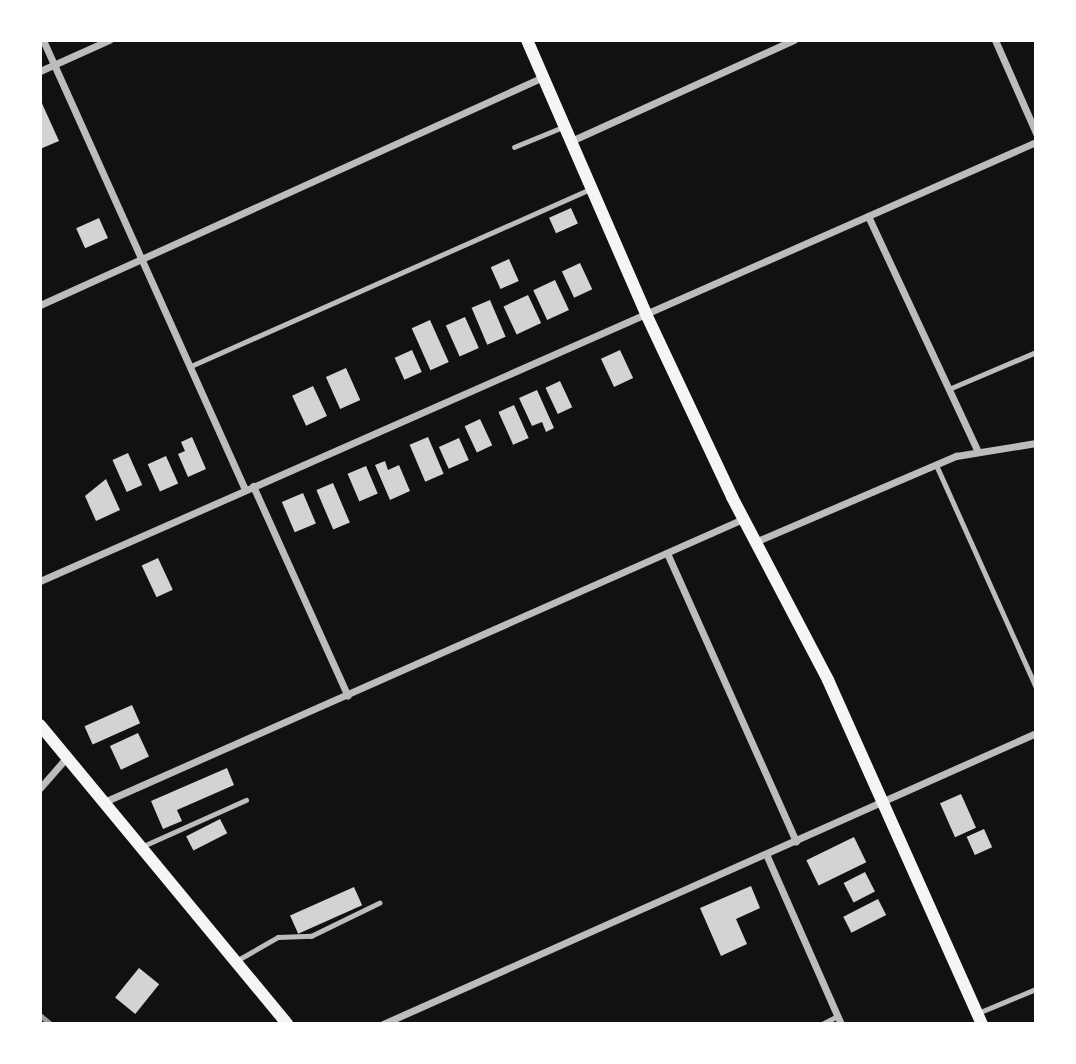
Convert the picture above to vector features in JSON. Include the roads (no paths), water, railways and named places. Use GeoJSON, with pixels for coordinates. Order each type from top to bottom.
{"type":"FeatureCollection","features":[{"type":"Feature","properties":{"kind":"main road"},"geometry":{"type":"LineString","coordinates":[[527,40],[646,314],[754,542],[883,801],[979,1019]]}},
{"type":"Feature","properties":{"kind":"main road"},"geometry":{"type":"LineString","coordinates":[[40,725],[288,1024]]}},
{"type":"Feature","properties":{"kind":"street"},"geometry":{"type":"LineString","coordinates":[[43,40],[190,366],[348,696]]}},
{"type":"Feature","properties":{"kind":"street"},"geometry":{"type":"LineString","coordinates":[[40,71],[109,40]]}},
{"type":"Feature","properties":{"kind":"street"},"geometry":{"type":"LineString","coordinates":[[571,142],[794,40]]}},
{"type":"Feature","properties":{"kind":"street"},"geometry":{"type":"LineString","coordinates":[[995,40],[1036,134]]}},
{"type":"Feature","properties":{"kind":"street"},"geometry":{"type":"LineString","coordinates":[[40,304],[544,78]]}},
{"type":"Feature","properties":{"kind":"street"},"geometry":{"type":"LineString","coordinates":[[40,581],[1036,142]]}},
{"type":"Feature","properties":{"kind":"street"},"geometry":{"type":"LineString","coordinates":[[868,216],[977,450]]}},
{"type":"Feature","properties":{"kind":"street"},"geometry":{"type":"LineString","coordinates":[[754,542],[936,464],[977,450],[1034,443],[1036,452]]}},
{"type":"Feature","properties":{"kind":"street"},"geometry":{"type":"LineString","coordinates":[[104,802],[743,519]]}},
{"type":"Feature","properties":{"kind":"street"},"geometry":{"type":"LineString","coordinates":[[667,553],[796,841]]}},
{"type":"Feature","properties":{"kind":"street"},"geometry":{"type":"LineString","coordinates":[[383,1024],[1036,733]]}},
{"type":"Feature","properties":{"kind":"street"},"geometry":{"type":"LineString","coordinates":[[40,788],[67,757]]}},
{"type":"Feature","properties":{"kind":"street"},"geometry":{"type":"LineString","coordinates":[[766,854],[839,1020]]}},
{"type":"Feature","properties":{"kind":"lane"},"geometry":{"type":"LineString","coordinates":[[514,147],[564,126]]}},
{"type":"Feature","properties":{"kind":"lane"},"geometry":{"type":"LineString","coordinates":[[190,366],[592,189]]}},
{"type":"Feature","properties":{"kind":"lane"},"geometry":{"type":"LineString","coordinates":[[948,389],[1036,352]]}},
{"type":"Feature","properties":{"kind":"lane"},"geometry":{"type":"LineString","coordinates":[[936,464],[1036,687]]}},
{"type":"Feature","properties":{"kind":"lane"},"geometry":{"type":"LineString","coordinates":[[141,847],[246,800]]}},
{"type":"Feature","properties":{"kind":"lane"},"geometry":{"type":"LineString","coordinates":[[235,961],[278,937],[311,936],[379,903]]}},
{"type":"Feature","properties":{"kind":"lane"},"geometry":{"type":"LineString","coordinates":[[979,1019],[1036,989]]}},
{"type":"Feature","properties":{"kind":"lane"},"geometry":{"type":"LineString","coordinates":[[822,1024],[839,1020]]}},
{"type":"Feature","properties":{"kind":"lane"},"geometry":{"type":"LineString","coordinates":[[614,1024],[625,1024]]}},
{"type":"Feature","properties":{"kind":"railway"},"geometry":{"type":"LineString","coordinates":[[40,1015],[51,1024]]}}]}
